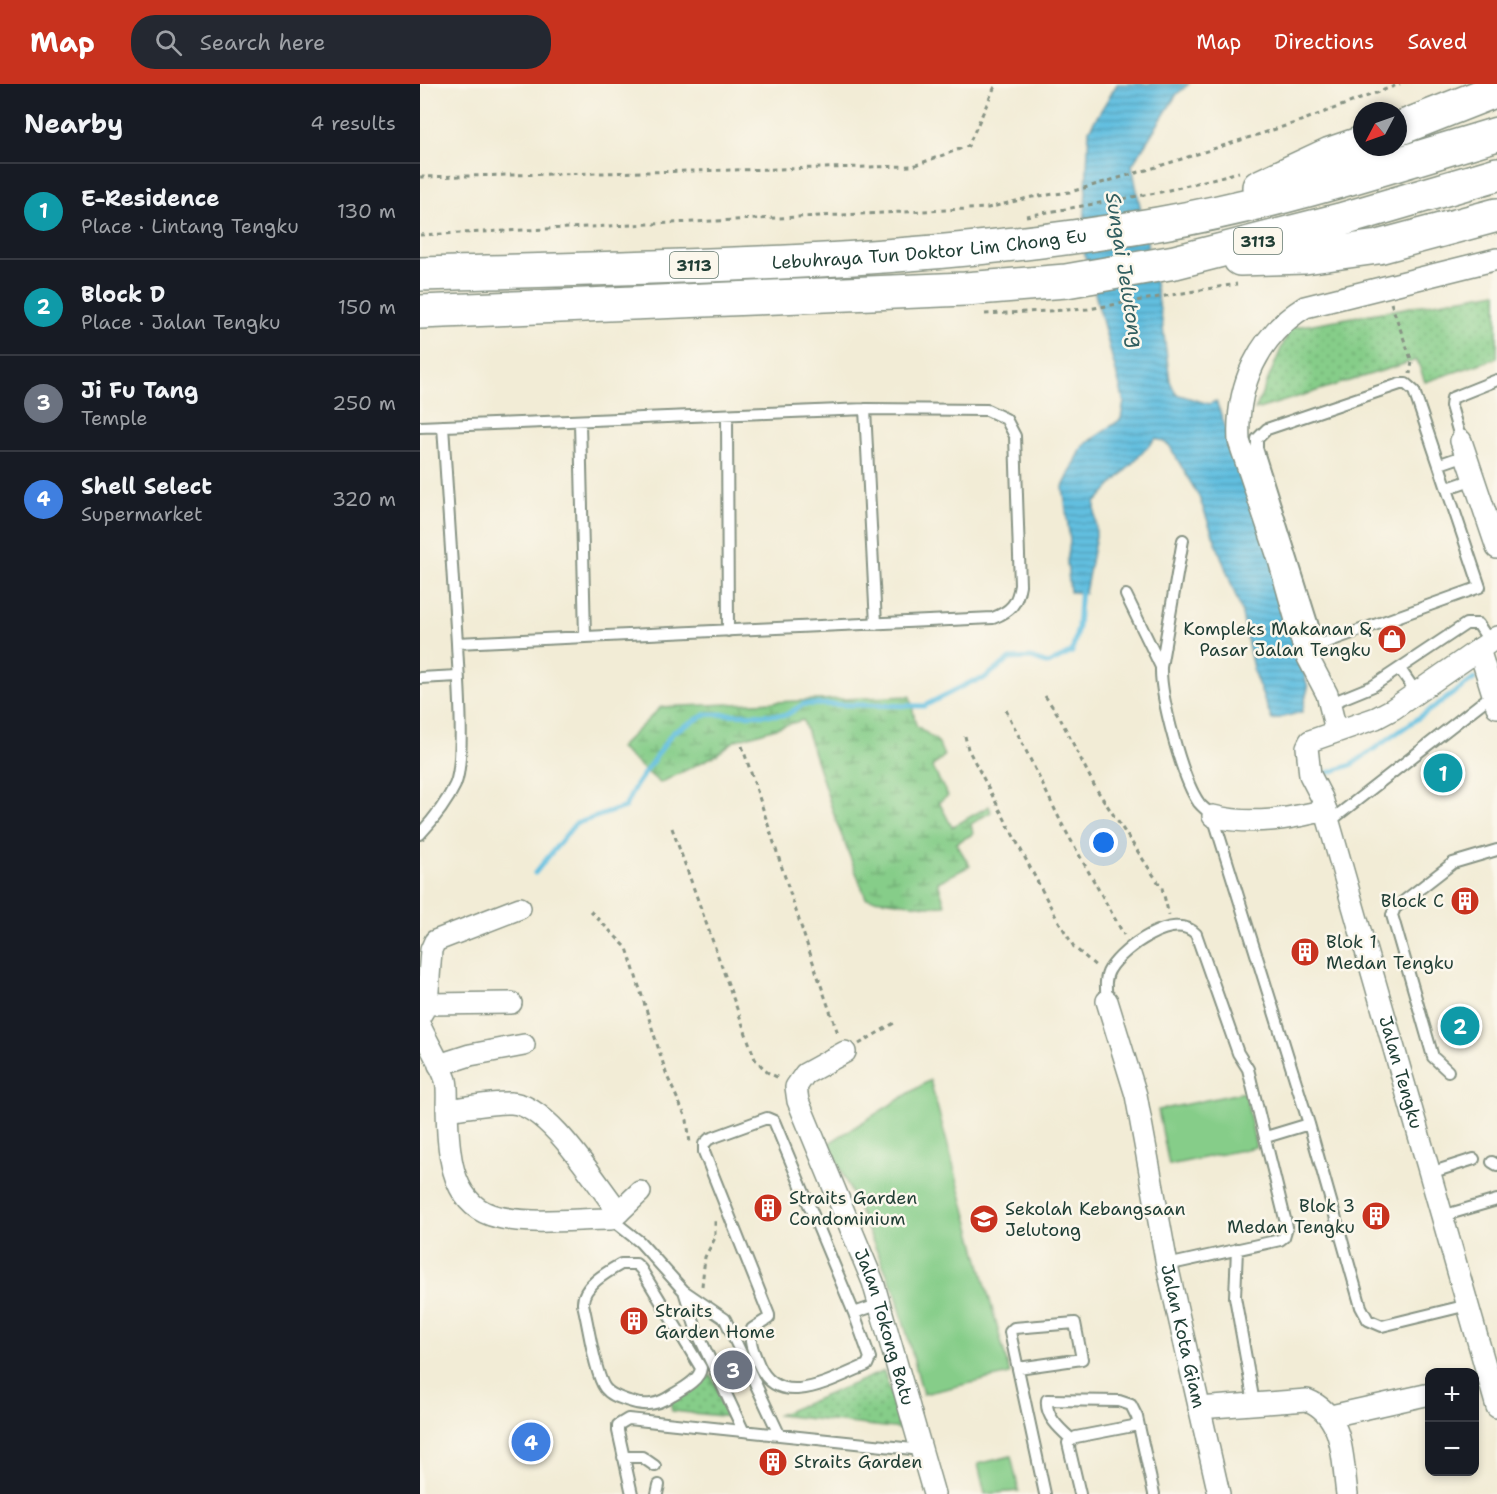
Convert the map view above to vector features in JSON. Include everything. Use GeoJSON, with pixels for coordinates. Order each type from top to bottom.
{"type":"FeatureCollection","features":[{"type":"Feature","properties":{"kind":"highway"},"geometry":{"type":"LineString","coordinates":[[1407,125],[1497,90]]}},
{"type":"Feature","properties":{"kind":"highway","name":"Lebuhraya Tun Doktor Lim Chong Eu"},"geometry":{"type":"LineString","coordinates":[[420,274],[762,263],[968,248],[1058,238],[1157,224],[1328,185],[1497,134]]}},
{"type":"Feature","properties":{"kind":"highway"},"geometry":{"type":"LineString","coordinates":[[1197,216],[1330,154],[1353,146]]}},
{"type":"Feature","properties":{"kind":"highway","name":"Lebuhraya Tun Doktor Lim Chong Eu"},"geometry":{"type":"LineString","coordinates":[[420,312],[909,292],[1066,280],[1175,262],[1340,220],[1497,174]]}},
{"type":"Feature","properties":{"kind":"highway"},"geometry":{"type":"LineString","coordinates":[[1175,262],[1305,257],[1378,247],[1497,215]]}},
{"type":"Feature","properties":{"kind":"street"},"geometry":{"type":"LineString","coordinates":[[1495,701],[1489,643],[1376,718],[1336,730],[1329,704],[1312,667],[1239,441],[1238,421],[1245,383],[1267,340],[1283,321],[1305,307],[1497,259]]}},
{"type":"Feature","properties":{"kind":"street"},"geometry":{"type":"LineString","coordinates":[[1463,448],[1495,535]]}},
{"type":"Feature","properties":{"kind":"street","name":"Jalan Tengku"},"geometry":{"type":"LineString","coordinates":[[1336,730],[1310,741],[1307,747],[1310,775],[1328,816],[1468,1305],[1482,1382],[1497,1407]]}},
{"type":"Feature","properties":{"kind":"street"},"geometry":{"type":"LineString","coordinates":[[1213,816],[1247,822],[1328,816]]}},
{"type":"Feature","properties":{"kind":"street"},"geometry":{"type":"LineString","coordinates":[[511,1003],[424,1010],[431,950],[435,941],[520,908]]}},
{"type":"Feature","properties":{"kind":"street","name":"Jalan Kota Giam"},"geometry":{"type":"LineString","coordinates":[[1107,1001],[1136,1095],[1167,1265],[1219,1494]]}},
{"type":"Feature","properties":{"kind":"street"},"geometry":{"type":"LineString","coordinates":[[420,1026],[447,1082],[447,1110],[454,1167],[460,1190],[478,1209],[514,1219],[615,1216],[640,1192]]}},
{"type":"Feature","properties":{"kind":"street"},"geometry":{"type":"LineString","coordinates":[[439,1065],[470,1055],[524,1045]]}},
{"type":"Feature","properties":{"kind":"street"},"geometry":{"type":"LineString","coordinates":[[796,1087],[805,1074],[845,1052]]}},
{"type":"Feature","properties":{"kind":"street","name":"Jalan Tokong Batu"},"geometry":{"type":"LineString","coordinates":[[796,1087],[799,1107],[880,1304],[934,1494]]}},
{"type":"Feature","properties":{"kind":"street"},"geometry":{"type":"LineString","coordinates":[[447,1110],[512,1103],[537,1113],[555,1130],[615,1216]]}},
{"type":"Feature","properties":{"kind":"street"},"geometry":{"type":"LineString","coordinates":[[1331,1416],[1425,1395]]}},
{"type":"Feature","properties":{"kind":"street"},"geometry":{"type":"LineString","coordinates":[[1199,1408],[1307,1400],[1320,1405],[1331,1416],[1340,1441],[1347,1494]]}},
{"type":"Feature","properties":{"kind":"lane"},"geometry":{"type":"LineString","coordinates":[[1440,464],[1463,448],[1451,406],[1452,398],[1497,380]]}},
{"type":"Feature","properties":{"kind":"lane"},"geometry":{"type":"LineString","coordinates":[[1312,667],[1320,652],[1319,645],[1257,448],[1257,440],[1267,429],[1406,384],[1414,391],[1480,587],[1319,645]]}},
{"type":"Feature","properties":{"kind":"lane"},"geometry":{"type":"LineString","coordinates":[[865,409],[876,624]]}},
{"type":"Feature","properties":{"kind":"lane"},"geometry":{"type":"LineString","coordinates":[[420,427],[865,409],[987,410],[1006,419],[1015,436],[1020,585],[1013,606],[1005,613],[993,618],[457,643]]}},
{"type":"Feature","properties":{"kind":"lane"},"geometry":{"type":"LineString","coordinates":[[727,416],[728,631]]}},
{"type":"Feature","properties":{"kind":"lane"},"geometry":{"type":"LineString","coordinates":[[580,422],[585,637]]}},
{"type":"Feature","properties":{"kind":"lane"},"geometry":{"type":"LineString","coordinates":[[420,834],[440,812],[456,783],[460,760],[457,643],[443,426]]}},
{"type":"Feature","properties":{"kind":"lane"},"geometry":{"type":"LineString","coordinates":[[1448,488],[1474,479]]}},
{"type":"Feature","properties":{"kind":"lane"},"geometry":{"type":"LineString","coordinates":[[1183,540],[1161,667],[1160,687],[1191,787],[1200,804],[1213,816],[1309,1124],[1361,1307],[1368,1320],[1382,1326],[1468,1305]]}},
{"type":"Feature","properties":{"kind":"lane"},"geometry":{"type":"LineString","coordinates":[[1126,595],[1161,667]]}},
{"type":"Feature","properties":{"kind":"lane"},"geometry":{"type":"LineString","coordinates":[[1329,704],[1373,686],[1466,624],[1478,624],[1489,643]]}},
{"type":"Feature","properties":{"kind":"lane"},"geometry":{"type":"LineString","coordinates":[[1400,669],[1416,692]]}},
{"type":"Feature","properties":{"kind":"lane"},"geometry":{"type":"LineString","coordinates":[[420,678],[458,676]]}},
{"type":"Feature","properties":{"kind":"lane"},"geometry":{"type":"LineString","coordinates":[[1328,816],[1495,701]]}},
{"type":"Feature","properties":{"kind":"lane"},"geometry":{"type":"LineString","coordinates":[[1448,1071],[1433,1057],[1392,915],[1395,908],[1454,863],[1497,850]]}},
{"type":"Feature","properties":{"kind":"lane"},"geometry":{"type":"LineString","coordinates":[[1107,1001],[1109,969],[1131,947],[1156,931],[1188,928],[1198,939],[1238,1053],[1248,1069],[1266,1137],[1287,1232],[1280,1240],[1167,1265]]}},
{"type":"Feature","properties":{"kind":"lane"},"geometry":{"type":"LineString","coordinates":[[767,1118],[774,1121],[854,1313],[870,1358],[867,1365],[808,1389],[794,1391],[774,1384],[766,1376],[750,1342],[750,1335],[752,1329],[769,1316],[704,1155],[706,1141],[767,1118]]}},
{"type":"Feature","properties":{"kind":"lane"},"geometry":{"type":"LineString","coordinates":[[1266,1137],[1309,1124]]}},
{"type":"Feature","properties":{"kind":"lane"},"geometry":{"type":"LineString","coordinates":[[1430,1173],[1474,1159]]}},
{"type":"Feature","properties":{"kind":"lane"},"geometry":{"type":"LineString","coordinates":[[1442,1216],[1497,1200]]}},
{"type":"Feature","properties":{"kind":"lane"},"geometry":{"type":"LineString","coordinates":[[615,1216],[684,1291],[720,1314],[728,1324],[779,1434]]}},
{"type":"Feature","properties":{"kind":"lane"},"geometry":{"type":"LineString","coordinates":[[1237,1249],[1235,1297],[1242,1351],[1254,1403]]}},
{"type":"Feature","properties":{"kind":"lane"},"geometry":{"type":"LineString","coordinates":[[624,1264],[636,1264],[641,1269],[702,1368],[698,1376],[664,1401],[639,1405],[610,1394],[603,1385],[583,1300],[588,1289],[624,1264]]}},
{"type":"Feature","properties":{"kind":"lane"},"geometry":{"type":"LineString","coordinates":[[684,1291],[697,1332],[743,1430]]}},
{"type":"Feature","properties":{"kind":"lane"},"geometry":{"type":"LineString","coordinates":[[854,1313],[880,1304]]}},
{"type":"Feature","properties":{"kind":"lane"},"geometry":{"type":"LineString","coordinates":[[1018,1368],[1082,1359],[1075,1323],[1011,1329],[1018,1368],[1045,1494]]}},
{"type":"Feature","properties":{"kind":"lane"},"geometry":{"type":"LineString","coordinates":[[1071,1439],[1050,1416],[1046,1407],[1047,1400],[1125,1402],[1135,1411],[1154,1494]]}},
{"type":"Feature","properties":{"kind":"lane"},"geometry":{"type":"LineString","coordinates":[[639,1405],[639,1419]]}},
{"type":"Feature","properties":{"kind":"lane"},"geometry":{"type":"LineString","coordinates":[[632,1494],[618,1425],[622,1420],[639,1419],[922,1450]]}},
{"type":"Feature","properties":{"kind":"lane"},"geometry":{"type":"LineString","coordinates":[[1071,1439],[1138,1425]]}},
{"type":"Feature","properties":{"kind":"lane"},"geometry":{"type":"LineString","coordinates":[[1071,1439],[1067,1448],[1080,1494]]}},
{"type":"Feature","properties":{"kind":"lane"},"geometry":{"type":"LineString","coordinates":[[623,1456],[642,1457],[655,1466]]}},
{"type":"Feature","properties":{"kind":"path"},"geometry":{"type":"LineString","coordinates":[[420,177],[913,166],[968,146],[996,84]]}},
{"type":"Feature","properties":{"kind":"path"},"geometry":{"type":"LineString","coordinates":[[420,235],[988,208],[1032,197],[1071,192],[1150,169],[1298,122],[1400,84]]}},
{"type":"Feature","properties":{"kind":"path"},"geometry":{"type":"LineString","coordinates":[[1068,207],[1161,192]]}},
{"type":"Feature","properties":{"kind":"path"},"geometry":{"type":"LineString","coordinates":[[1088,309],[1242,283]]}},
{"type":"Feature","properties":{"kind":"path"},"geometry":{"type":"LineString","coordinates":[[1386,287],[1412,362],[1406,384]]}},
{"type":"Feature","properties":{"kind":"path"},"geometry":{"type":"LineString","coordinates":[[1044,696],[1059,716],[1095,787],[1162,888],[1172,929]]}},
{"type":"Feature","properties":{"kind":"path"},"geometry":{"type":"LineString","coordinates":[[1006,710],[1063,826],[1131,947]]}},
{"type":"Feature","properties":{"kind":"path"},"geometry":{"type":"LineString","coordinates":[[965,736],[968,749],[1055,915],[1074,947],[1107,977]]}},
{"type":"Feature","properties":{"kind":"path"},"geometry":{"type":"LineString","coordinates":[[742,746],[772,843],[845,1052],[894,1023]]}},
{"type":"Feature","properties":{"kind":"path"},"geometry":{"type":"LineString","coordinates":[[672,828],[755,1059],[767,1072],[796,1087]]}},
{"type":"Feature","properties":{"kind":"path"},"geometry":{"type":"LineString","coordinates":[[590,911],[627,948],[667,1076],[687,1120],[690,1144]]}},
{"type":"Feature","properties":{"kind":"path"},"geometry":{"type":"LineString","coordinates":[[700,1303],[705,1257],[715,1238],[716,1223],[711,1211]]}},
{"type":"Feature","properties":{"kind":"green space"},"geometry":{"type":"Polygon","coordinates":[[[1497,292],[1497,358],[1425,382],[1417,360],[1255,410],[1290,328],[1497,292]]]}},
{"type":"Feature","properties":{"kind":"green space"},"geometry":{"type":"Polygon","coordinates":[[[910,696],[916,725],[938,742],[944,756],[932,767],[948,796],[939,802],[952,827],[989,806],[991,812],[971,824],[973,834],[956,843],[970,866],[938,882],[945,905],[927,906],[866,898],[836,821],[803,720],[736,740],[716,755],[660,783],[619,748],[661,707],[910,696]]]}},
{"type":"Feature","properties":{"kind":"green space"},"geometry":{"type":"Polygon","coordinates":[[[930,1080],[1010,1374],[923,1394],[896,1294],[829,1143],[930,1080]]]}},
{"type":"Feature","properties":{"kind":"green space"},"geometry":{"type":"Polygon","coordinates":[[[1245,1092],[1256,1147],[1169,1165],[1158,1110],[1245,1092]]]}},
{"type":"Feature","properties":{"kind":"green space"},"geometry":{"type":"Polygon","coordinates":[[[884,1371],[901,1429],[778,1415],[884,1371]]]}},
{"type":"Feature","properties":{"kind":"green space"},"geometry":{"type":"Polygon","coordinates":[[[711,1375],[732,1417],[672,1411],[670,1401],[711,1375]]]}},
{"type":"Feature","properties":{"kind":"green space"},"geometry":{"type":"Polygon","coordinates":[[[1011,1456],[1019,1491],[985,1494],[978,1464],[1011,1456]]]}},
{"type":"Feature","properties":{"kind":"water","name":"Sungai Jelutong"},"geometry":{"type":"Polygon","coordinates":[[[1117,84],[1189,84],[1177,94],[1132,165],[1162,320],[1170,381],[1176,394],[1209,404],[1216,401],[1274,561],[1308,688],[1302,712],[1272,720],[1254,673],[1241,610],[1199,497],[1169,445],[1156,438],[1095,503],[1096,536],[1085,593],[1070,592],[1067,562],[1070,541],[1063,487],[1083,446],[1121,419],[1124,402],[1083,248],[1089,130],[1117,84]]]}},
{"type":"Feature","properties":{"kind":"waterway"},"geometry":{"type":"LineString","coordinates":[[535,873],[575,824],[625,807],[634,788],[673,732],[707,714],[786,715],[804,704],[924,706],[971,682],[983,679],[1010,659],[1031,658],[1048,664],[1072,652],[1078,627],[1081,586]]}},
{"type":"Feature","properties":{"kind":"waterway"},"geometry":{"type":"LineString","coordinates":[[1324,774],[1351,765],[1474,679]]}},
{"type":"Feature","properties":{"kind":"place","name":"Kompleks Makanan & Pasar Jalan Tengku"},"geometry":{"type":"Point","coordinates":[1392,639]}},
{"type":"Feature","properties":{"kind":"place","name":"E-Residence"},"geometry":{"type":"Point","coordinates":[1443,773]}},
{"type":"Feature","properties":{"kind":"place","name":"Block C"},"geometry":{"type":"Point","coordinates":[1465,901]}},
{"type":"Feature","properties":{"kind":"place","name":"Blok 1 Medan Tengku"},"geometry":{"type":"Point","coordinates":[1305,952]}},
{"type":"Feature","properties":{"kind":"place","name":"Block D"},"geometry":{"type":"Point","coordinates":[1460,1026]}},
{"type":"Feature","properties":{"kind":"place","name":"Straits Garden Condominium"},"geometry":{"type":"Point","coordinates":[768,1208]}},
{"type":"Feature","properties":{"kind":"place","name":"Blok 3 Medan Tengku"},"geometry":{"type":"Point","coordinates":[1376,1216]}},
{"type":"Feature","properties":{"kind":"place","name":"Sekolah Kebangsaan Jelutong"},"geometry":{"type":"Point","coordinates":[984,1219]}},
{"type":"Feature","properties":{"kind":"place","name":"Straits Garden Home"},"geometry":{"type":"Point","coordinates":[634,1321]}},
{"type":"Feature","properties":{"kind":"place","name":"Ji Fu Tang"},"geometry":{"type":"Point","coordinates":[733,1370]}},
{"type":"Feature","properties":{"kind":"place","name":"Shell Select"},"geometry":{"type":"Point","coordinates":[531,1442]}},
{"type":"Feature","properties":{"kind":"place","name":"Straits Garden"},"geometry":{"type":"Point","coordinates":[773,1462]}}]}
